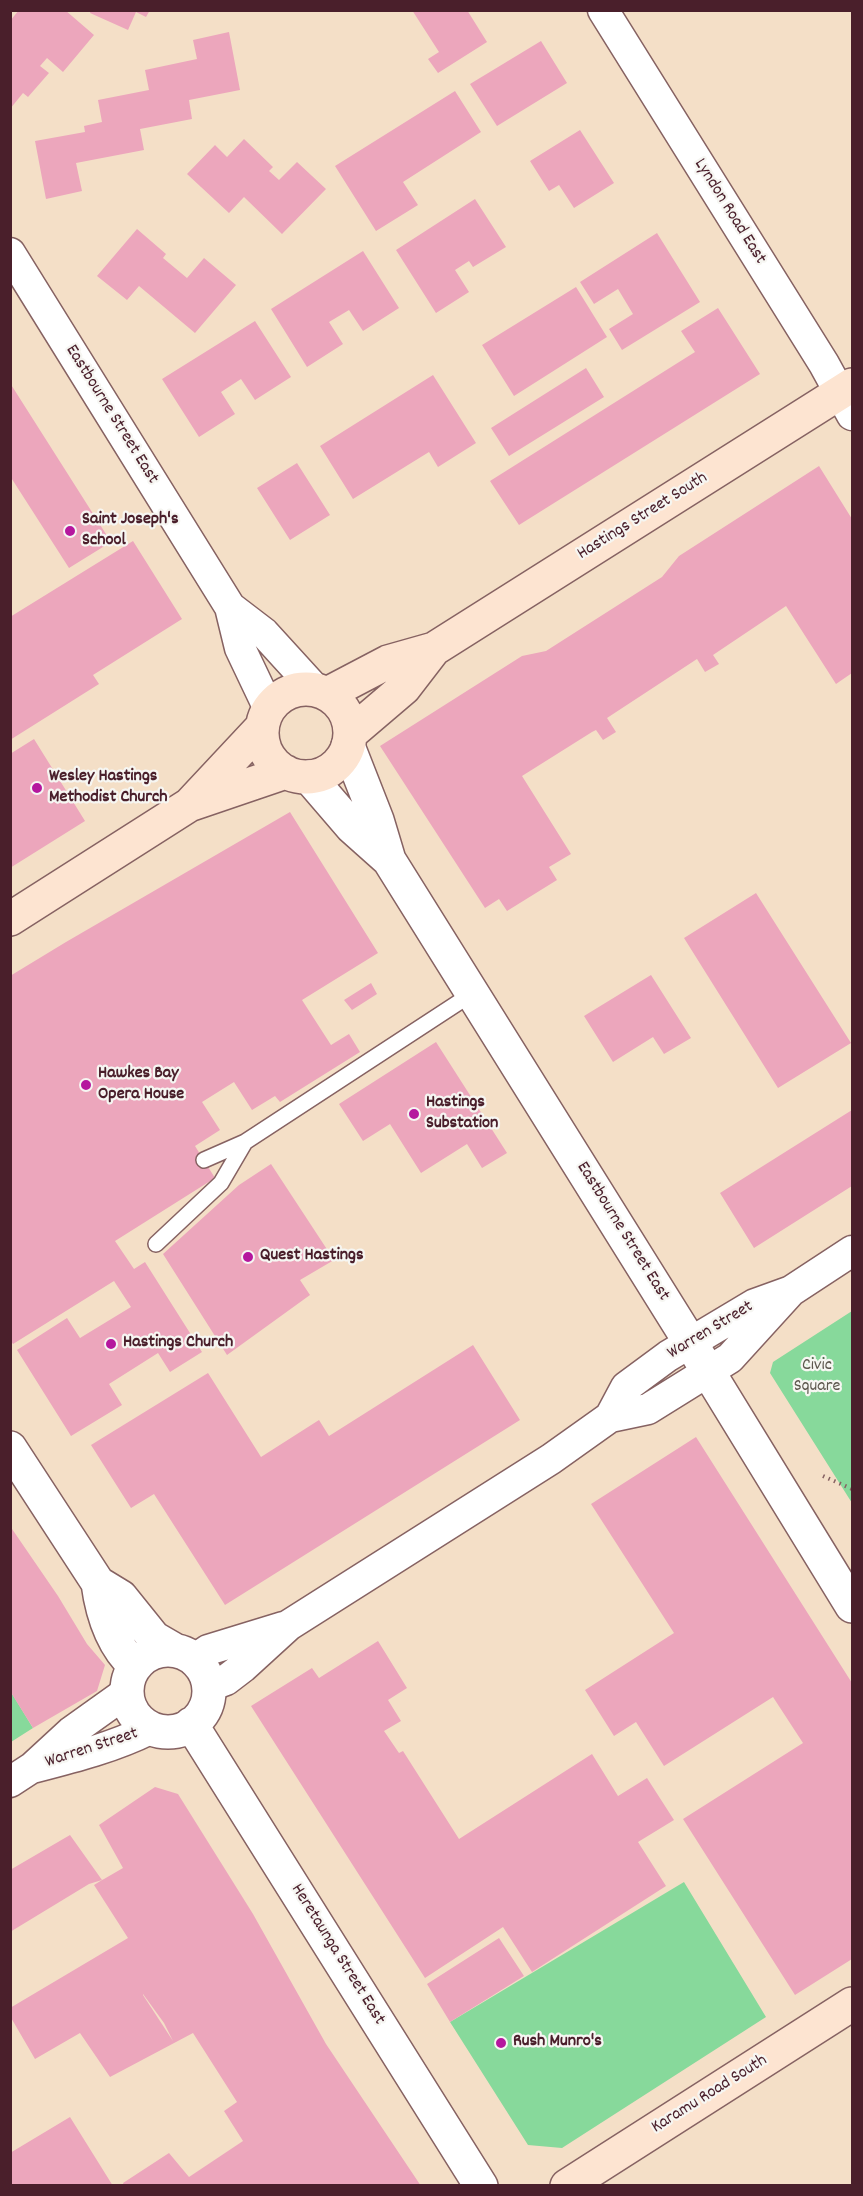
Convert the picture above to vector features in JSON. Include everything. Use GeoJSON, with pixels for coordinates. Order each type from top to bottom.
{"type":"FeatureCollection","features":[{"type":"Feature","properties":{"kind":"main road","name":"Hastings Street South"},"geometry":{"type":"LineString","coordinates":[[321,692],[388,662],[434,649],[848,397]]}},
{"type":"Feature","properties":{"kind":"main road","name":"Hastings Street South"},"geometry":{"type":"LineString","coordinates":[[349,740],[404,688],[434,649]]}},
{"type":"Feature","properties":{"kind":"main road"},"geometry":{"type":"LineString","coordinates":[[10,919],[189,805],[266,718],[282,695],[293,691],[321,692],[339,704],[347,718],[349,740],[340,761],[326,772],[298,774],[189,805]]}},
{"type":"Feature","properties":{"kind":"main road"},"geometry":{"type":"LineString","coordinates":[[266,718],[265,748],[277,766],[298,774]]}},
{"type":"Feature","properties":{"kind":"main road","name":"Karamu Road South"},"geometry":{"type":"LineString","coordinates":[[567,2186],[852,2004]]}},
{"type":"Feature","properties":{"kind":"street","name":"Lyndon Road East"},"geometry":{"type":"LineString","coordinates":[[603,10],[824,364],[848,397]]}},
{"type":"Feature","properties":{"kind":"street","name":"Eastbourne Street East"},"geometry":{"type":"LineString","coordinates":[[10,253],[230,607],[240,648],[266,718]]}},
{"type":"Feature","properties":{"kind":"street","name":"Eastbourne Street East"},"geometry":{"type":"LineString","coordinates":[[230,607],[264,633],[321,692]]}},
{"type":"Feature","properties":{"kind":"street","name":"Eastbourne Street East"},"geometry":{"type":"LineString","coordinates":[[349,740],[389,860],[852,1606]]}},
{"type":"Feature","properties":{"kind":"street","name":"Eastbourne Street East"},"geometry":{"type":"LineString","coordinates":[[298,774],[389,860]]}},
{"type":"Feature","properties":{"kind":"street"},"geometry":{"type":"LineString","coordinates":[[791,1291],[852,1251]]}},
{"type":"Feature","properties":{"kind":"street","name":"Warren Street"},"geometry":{"type":"LineString","coordinates":[[610,1417],[626,1388],[690,1342],[754,1304],[791,1291]]}},
{"type":"Feature","properties":{"kind":"street","name":"Warren Street"},"geometry":{"type":"LineString","coordinates":[[192,1665],[208,1650],[289,1625],[551,1459],[610,1417],[648,1409],[708,1372],[730,1358],[791,1291]]}},
{"type":"Feature","properties":{"kind":"street"},"geometry":{"type":"LineString","coordinates":[[10,1448],[98,1583],[102,1609],[131,1679],[129,1706],[138,1719],[150,1729],[176,1732],[191,1724],[203,1713],[210,1698],[192,1665],[154,1638],[121,1597],[98,1583]]}},
{"type":"Feature","properties":{"kind":"street"},"geometry":{"type":"LineString","coordinates":[[131,1679],[145,1656],[158,1651],[192,1665]]}},
{"type":"Feature","properties":{"kind":"street","name":"Warren Street"},"geometry":{"type":"LineString","coordinates":[[22,1774],[131,1679]]}},
{"type":"Feature","properties":{"kind":"street","name":"Heretaunga Street East"},"geometry":{"type":"LineString","coordinates":[[191,1724],[482,2186]]}},
{"type":"Feature","properties":{"kind":"street","name":"Warren Street"},"geometry":{"type":"LineString","coordinates":[[22,1774],[127,1740],[150,1729]]}},
{"type":"Feature","properties":{"kind":"lane"},"geometry":{"type":"LineString","coordinates":[[204,1160],[245,1142],[473,993]]}},
{"type":"Feature","properties":{"kind":"lane"},"geometry":{"type":"LineString","coordinates":[[156,1244],[221,1183],[245,1142]]}},
{"type":"Feature","properties":{"kind":"path"},"geometry":{"type":"LineString","coordinates":[[823,1476],[852,1489]]}},
{"type":"Feature","properties":{"kind":"green space","name":"Civic Square"},"geometry":{"type":"Polygon","coordinates":[[[852,1311],[852,1503],[770,1373],[773,1362],[852,1311]]]}},
{"type":"Feature","properties":{"kind":"green space"},"geometry":{"type":"Polygon","coordinates":[[[11,1692],[33,1728],[10,1742],[11,1692]]]}},
{"type":"Feature","properties":{"kind":"green space"},"geometry":{"type":"Polygon","coordinates":[[[684,1882],[766,2017],[562,2148],[528,2145],[450,2022],[684,1882]]]}},
{"type":"Feature","properties":{"kind":"building"},"geometry":{"type":"Polygon","coordinates":[[[19,10],[65,10],[94,35],[63,72],[47,58],[40,66],[49,73],[28,97],[23,93],[10,109],[10,21],[19,10]]]}},
{"type":"Feature","properties":{"kind":"building"},"geometry":{"type":"Polygon","coordinates":[[[91,10],[150,10],[146,17],[136,12],[128,30],[90,13],[91,10]]]}},
{"type":"Feature","properties":{"kind":"building"},"geometry":{"type":"Polygon","coordinates":[[[412,10],[467,10],[487,42],[438,73],[428,59],[439,52],[412,10]]]}},
{"type":"Feature","properties":{"kind":"building"},"geometry":{"type":"Polygon","coordinates":[[[229,32],[240,90],[189,100],[192,119],[140,129],[144,150],[76,163],[82,191],[46,199],[35,141],[85,132],[84,126],[102,122],[98,100],[149,90],[145,70],[197,59],[193,40],[229,32]]]}},
{"type":"Feature","properties":{"kind":"building"},"geometry":{"type":"Polygon","coordinates":[[[541,41],[567,83],[497,126],[470,84],[541,41]]]}},
{"type":"Feature","properties":{"kind":"building"},"geometry":{"type":"Polygon","coordinates":[[[455,91],[481,132],[403,182],[418,205],[376,231],[335,166],[455,91]]]}},
{"type":"Feature","properties":{"kind":"building"},"geometry":{"type":"Polygon","coordinates":[[[580,130],[614,183],[574,208],[559,185],[549,191],[530,161],[580,130]]]}},
{"type":"Feature","properties":{"kind":"building"},"geometry":{"type":"Polygon","coordinates":[[[244,139],[273,167],[269,171],[279,180],[297,162],[326,189],[282,234],[244,197],[229,213],[187,174],[215,145],[227,157],[244,139]]]}},
{"type":"Feature","properties":{"kind":"building"},"geometry":{"type":"Polygon","coordinates":[[[475,199],[506,247],[473,267],[469,261],[455,270],[469,292],[436,313],[396,250],[475,199]]]}},
{"type":"Feature","properties":{"kind":"building"},"geometry":{"type":"Polygon","coordinates":[[[137,229],[166,254],[163,258],[187,278],[204,258],[236,285],[195,333],[139,286],[127,300],[97,276],[137,229]]]}},
{"type":"Feature","properties":{"kind":"building"},"geometry":{"type":"Polygon","coordinates":[[[657,233],[700,302],[622,350],[609,329],[633,314],[618,289],[594,304],[580,282],[657,233]]]}},
{"type":"Feature","properties":{"kind":"building"},"geometry":{"type":"Polygon","coordinates":[[[363,251],[399,308],[363,331],[349,310],[329,322],[343,344],[307,367],[271,309],[363,251]]]}},
{"type":"Feature","properties":{"kind":"building"},"geometry":{"type":"Polygon","coordinates":[[[576,287],[607,337],[514,396],[482,345],[576,287]]]}},
{"type":"Feature","properties":{"kind":"building"},"geometry":{"type":"Polygon","coordinates":[[[718,308],[760,374],[519,525],[490,481],[695,352],[681,331],[718,308]]]}},
{"type":"Feature","properties":{"kind":"building"},"geometry":{"type":"Polygon","coordinates":[[[255,321],[291,377],[255,400],[241,379],[221,392],[235,414],[199,437],[162,379],[255,321]]]}},
{"type":"Feature","properties":{"kind":"building"},"geometry":{"type":"Polygon","coordinates":[[[586,368],[604,397],[509,456],[491,428],[586,368]]]}},
{"type":"Feature","properties":{"kind":"building"},"geometry":{"type":"Polygon","coordinates":[[[433,375],[476,443],[438,467],[429,452],[353,499],[320,446],[433,375]]]}},
{"type":"Feature","properties":{"kind":"building"},"geometry":{"type":"Polygon","coordinates":[[[10,383],[111,542],[69,568],[10,476],[10,383]]]}},
{"type":"Feature","properties":{"kind":"building"},"geometry":{"type":"Polygon","coordinates":[[[297,463],[330,515],[290,540],[257,488],[297,463]]]}},
{"type":"Feature","properties":{"kind":"building"},"geometry":{"type":"Polygon","coordinates":[[[819,466],[852,519],[852,673],[836,684],[786,606],[713,655],[719,664],[705,672],[697,659],[607,718],[616,732],[603,740],[596,730],[522,776],[571,854],[549,867],[557,880],[507,911],[499,899],[485,908],[380,746],[522,656],[546,651],[662,577],[679,556],[819,466]]]}},
{"type":"Feature","properties":{"kind":"building"},"geometry":{"type":"Polygon","coordinates":[[[133,541],[182,619],[93,675],[99,684],[10,740],[10,617],[133,541]]]}},
{"type":"Feature","properties":{"kind":"building","name":"Wesley Hastings Methodist Church"},"geometry":{"type":"Polygon","coordinates":[[[34,739],[85,821],[10,868],[10,754],[34,739]]]}},
{"type":"Feature","properties":{"kind":"building"},"geometry":{"type":"Polygon","coordinates":[[[290,812],[378,953],[302,1000],[331,1045],[349,1034],[360,1052],[280,1102],[275,1096],[252,1110],[234,1082],[202,1102],[220,1130],[195,1146],[215,1178],[115,1241],[134,1269],[145,1262],[202,1352],[170,1372],[158,1353],[109,1384],[122,1405],[71,1436],[17,1350],[67,1318],[80,1338],[131,1307],[114,1281],[13,1344],[10,1340],[10,976],[290,812]]]}},
{"type":"Feature","properties":{"kind":"building"},"geometry":{"type":"Polygon","coordinates":[[[756,893],[851,1043],[778,1088],[684,938],[756,893]]]}},
{"type":"Feature","properties":{"kind":"building"},"geometry":{"type":"Polygon","coordinates":[[[651,975],[691,1038],[664,1054],[653,1037],[613,1062],[584,1016],[651,975]]]}},
{"type":"Feature","properties":{"kind":"building"},"geometry":{"type":"Polygon","coordinates":[[[371,983],[377,994],[352,1010],[344,1000],[371,983]]]}},
{"type":"Feature","properties":{"kind":"building","name":"Hastings Substation"},"geometry":{"type":"Polygon","coordinates":[[[436,1042],[507,1153],[482,1168],[467,1144],[421,1173],[390,1124],[363,1141],[339,1104],[436,1042]]]}},
{"type":"Feature","properties":{"kind":"building"},"geometry":{"type":"Polygon","coordinates":[[[852,1110],[852,1186],[754,1248],[720,1193],[852,1110]]]}},
{"type":"Feature","properties":{"kind":"building","name":"Quest Hastings"},"geometry":{"type":"Polygon","coordinates":[[[271,1164],[334,1260],[300,1280],[310,1295],[227,1355],[163,1254],[239,1185],[271,1164]]]}},
{"type":"Feature","properties":{"kind":"building"},"geometry":{"type":"Polygon","coordinates":[[[473,1345],[520,1420],[225,1605],[154,1494],[131,1508],[91,1445],[208,1373],[261,1457],[319,1420],[329,1436],[473,1345]]]}},
{"type":"Feature","properties":{"kind":"building"},"geometry":{"type":"Polygon","coordinates":[[[696,1437],[852,1683],[852,1959],[795,1995],[683,1819],[803,1743],[773,1697],[664,1766],[636,1722],[614,1736],[585,1690],[674,1633],[591,1504],[696,1437]]]}},
{"type":"Feature","properties":{"kind":"building"},"geometry":{"type":"Polygon","coordinates":[[[10,1526],[58,1596],[87,1644],[105,1665],[97,1691],[33,1728],[10,1691],[10,1526]]]}},
{"type":"Feature","properties":{"kind":"building"},"geometry":{"type":"Polygon","coordinates":[[[378,1641],[407,1688],[388,1700],[401,1721],[384,1731],[399,1753],[403,1751],[459,1839],[592,1754],[618,1796],[647,1778],[674,1820],[638,1842],[666,1886],[532,1972],[503,1927],[425,1978],[251,1706],[312,1668],[319,1678],[378,1641]]]}},
{"type":"Feature","properties":{"kind":"building"},"geometry":{"type":"Polygon","coordinates":[[[155,1787],[178,1794],[253,1914],[326,2044],[421,2186],[124,2186],[123,2183],[169,2153],[189,2177],[243,2141],[224,2111],[237,2102],[193,2033],[110,2077],[80,2033],[35,2059],[10,2016],[10,2008],[128,1938],[94,1885],[123,1868],[99,1825],[155,1787]],[[143,1994],[173,2041],[164,2023],[143,1994]]]}},
{"type":"Feature","properties":{"kind":"building"},"geometry":{"type":"Polygon","coordinates":[[[70,1835],[102,1880],[89,1884],[10,1932],[10,1870],[70,1835]]]}},
{"type":"Feature","properties":{"kind":"building"},"geometry":{"type":"Polygon","coordinates":[[[499,1938],[524,1976],[450,2022],[427,1984],[499,1938]]]}},
{"type":"Feature","properties":{"kind":"building"},"geometry":{"type":"Polygon","coordinates":[[[70,2117],[113,2186],[10,2186],[10,2153],[70,2117]]]}},
{"type":"Feature","properties":{"kind":"place","name":"Saint Joseph's School"},"geometry":{"type":"Point","coordinates":[70,531]}},
{"type":"Feature","properties":{"kind":"place","name":"Wesley Hastings Methodist Church"},"geometry":{"type":"Point","coordinates":[37,788]}},
{"type":"Feature","properties":{"kind":"place","name":"Hawkes Bay Opera House"},"geometry":{"type":"Point","coordinates":[86,1085]}},
{"type":"Feature","properties":{"kind":"place","name":"Hastings Substation"},"geometry":{"type":"Point","coordinates":[414,1114]}},
{"type":"Feature","properties":{"kind":"place","name":"Quest Hastings"},"geometry":{"type":"Point","coordinates":[248,1257]}},
{"type":"Feature","properties":{"kind":"place","name":"Hastings Church"},"geometry":{"type":"Point","coordinates":[111,1344]}},
{"type":"Feature","properties":{"kind":"place","name":"Rush Munro's"},"geometry":{"type":"Point","coordinates":[501,2043]}}]}
